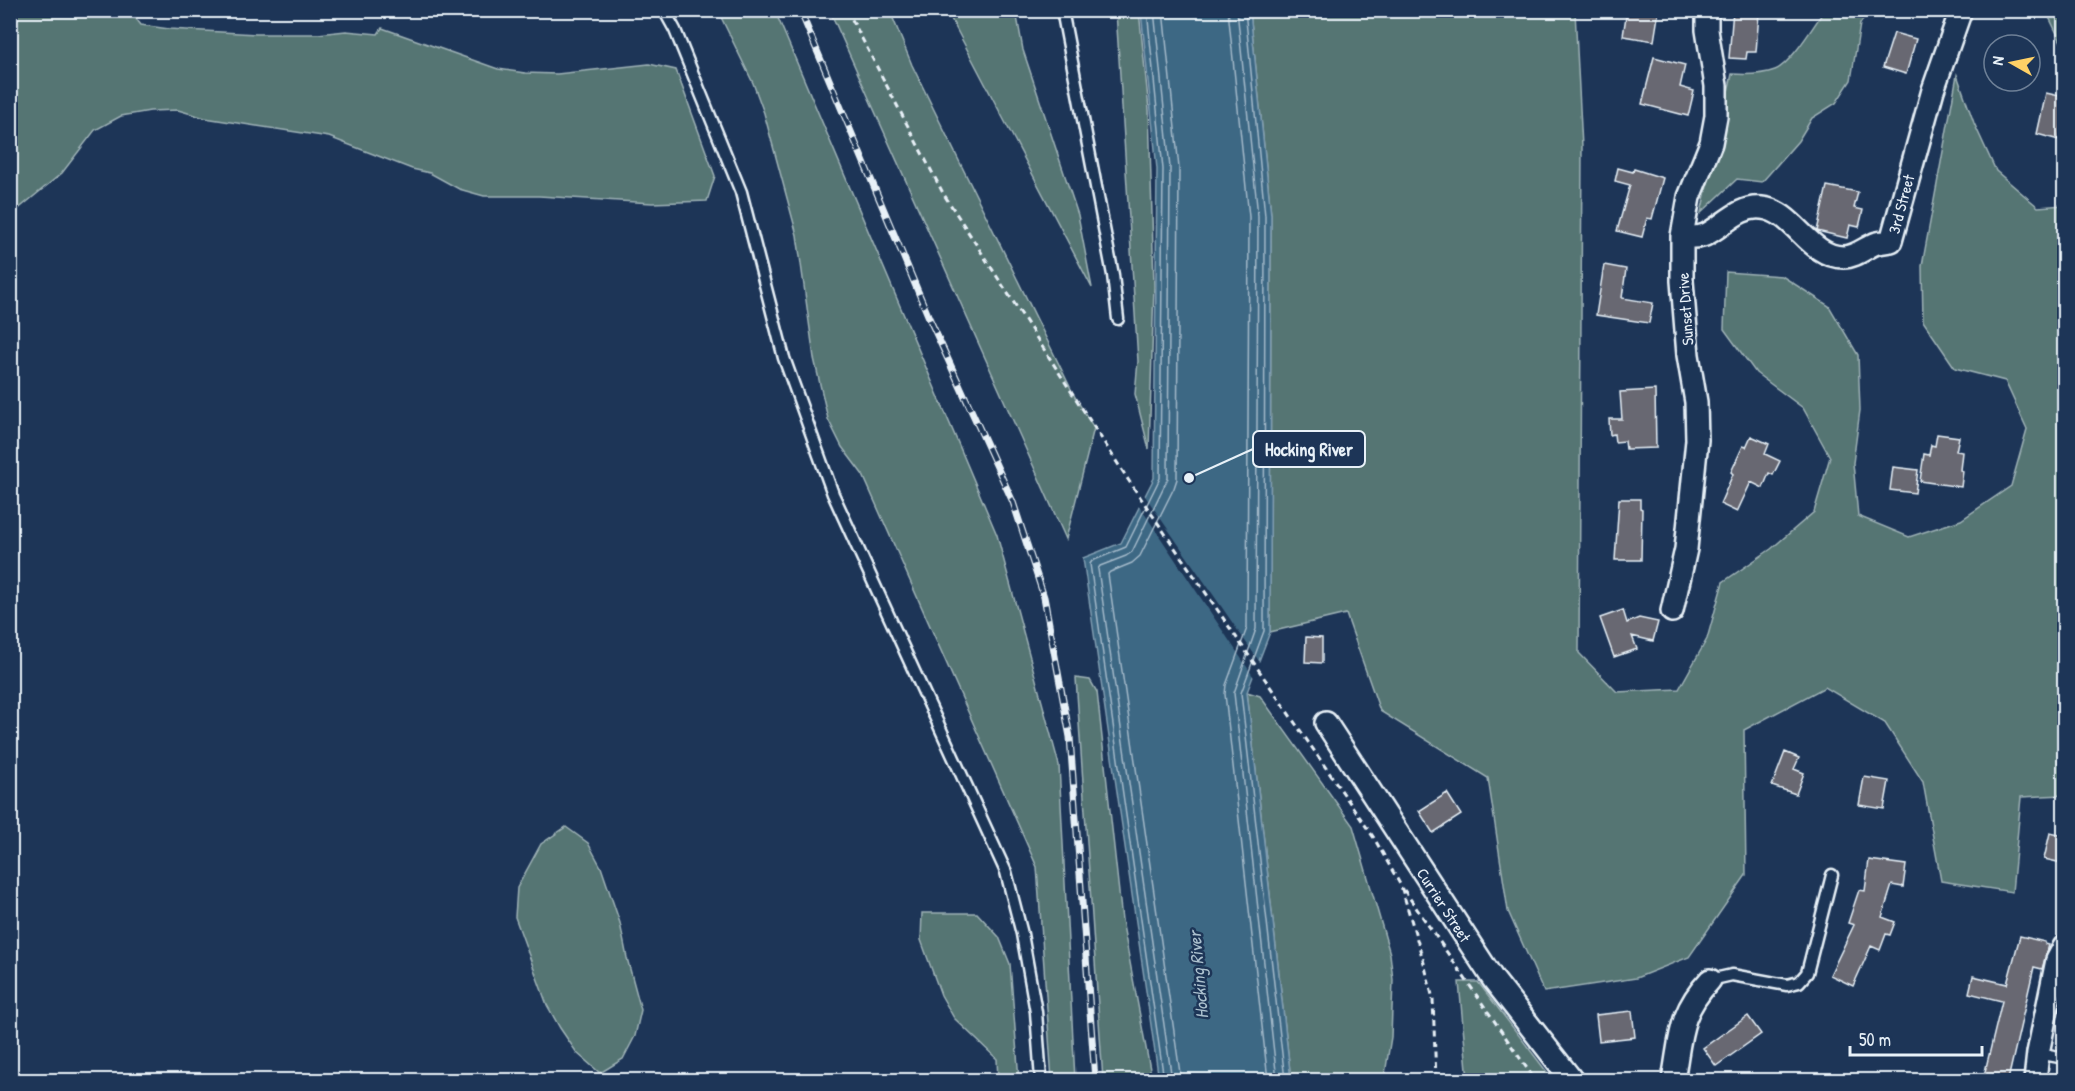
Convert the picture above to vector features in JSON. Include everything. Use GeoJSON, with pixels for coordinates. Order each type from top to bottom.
{"type":"FeatureCollection","features":[{"type":"Feature","properties":{"kind":"street","name":"Sunset Drive"},"geometry":{"type":"LineString","coordinates":[[1672,611],[1686,549],[1697,440],[1696,402],[1684,320],[1682,236],[1689,197],[1711,143],[1716,116],[1716,86],[1707,30],[1707,10]]}},
{"type":"Feature","properties":{"kind":"street","name":"3rd Street"},"geometry":{"type":"LineString","coordinates":[[1682,236],[1703,236],[1747,209],[1760,207],[1773,210],[1830,255],[1845,257],[1878,243],[1891,241],[1933,90],[1961,10]]}},
{"type":"Feature","properties":{"kind":"street","name":"Currier Street"},"geometry":{"type":"LineString","coordinates":[[1326,723],[1493,979],[1572,1080]]}},
{"type":"Feature","properties":{"kind":"street"},"geometry":{"type":"LineString","coordinates":[[2035,1080],[2038,1053],[2057,960],[2064,947]]}},
{"type":"Feature","properties":{"kind":"street"},"geometry":{"type":"LineString","coordinates":[[1673,1080],[1684,1020],[1690,1004],[1710,980]]}},
{"type":"Feature","properties":{"kind":"lane"},"geometry":{"type":"LineString","coordinates":[[664,10],[675,30],[741,192],[784,358],[833,494],[1006,872],[1022,934],[1036,1012],[1041,1080]]}},
{"type":"Feature","properties":{"kind":"lane"},"geometry":{"type":"LineString","coordinates":[[1062,10],[1113,274],[1118,319]]}},
{"type":"Feature","properties":{"kind":"lane"},"geometry":{"type":"LineString","coordinates":[[1710,980],[1732,975],[1787,985],[1799,982],[1807,973],[1832,875]]}},
{"type":"Feature","properties":{"kind":"lane"},"geometry":{"type":"LineString","coordinates":[[2038,1053],[2064,1058]]}},
{"type":"Feature","properties":{"kind":"path"},"geometry":{"type":"LineString","coordinates":[[847,10],[943,193],[1129,481],[1374,838],[1401,886],[1535,1080]]}},
{"type":"Feature","properties":{"kind":"path"},"geometry":{"type":"LineString","coordinates":[[1401,886],[1433,999],[1436,1080]]}},
{"type":"Feature","properties":{"kind":"green space"},"geometry":{"type":"Polygon","coordinates":[[[10,11],[130,11],[141,25],[169,29],[256,34],[318,34],[346,31],[378,34],[382,28],[498,69],[525,73],[557,74],[649,64],[676,70],[715,176],[707,201],[652,203],[539,196],[484,196],[459,189],[430,173],[412,169],[329,137],[205,118],[178,110],[150,111],[121,116],[95,130],[62,173],[17,210],[11,211],[10,11]]]}},
{"type":"Feature","properties":{"kind":"green space"},"geometry":{"type":"Polygon","coordinates":[[[718,11],[775,11],[997,535],[1059,765],[1075,1080],[1052,1080],[1037,867],[863,475],[842,447],[828,419],[814,358],[797,235],[764,113],[753,83],[718,11]]]}},
{"type":"Feature","properties":{"kind":"green space"},"geometry":{"type":"Polygon","coordinates":[[[830,11],[890,11],[912,65],[1075,397],[1094,428],[1066,539],[830,11]]]}},
{"type":"Feature","properties":{"kind":"green space"},"geometry":{"type":"Polygon","coordinates":[[[947,11],[1016,11],[1023,50],[1078,215],[1092,288],[947,11]]]}},
{"type":"Feature","properties":{"kind":"green space"},"geometry":{"type":"Polygon","coordinates":[[[1116,11],[1139,11],[1149,110],[1154,286],[1149,449],[1135,394],[1138,361],[1116,11]]]}},
{"type":"Feature","properties":{"kind":"green space"},"geometry":{"type":"Polygon","coordinates":[[[1250,11],[1575,11],[1582,147],[1579,653],[1617,692],[1679,689],[1707,639],[1723,582],[1771,549],[1814,512],[1830,457],[1803,408],[1756,373],[1724,329],[1726,272],[1782,276],[1829,306],[1858,355],[1860,410],[1853,463],[1858,516],[1909,537],[1961,520],[2011,486],[2027,429],[2005,381],[1955,368],[1923,321],[1922,266],[1957,75],[1974,123],[1996,171],[2038,207],[2064,205],[2064,795],[2021,797],[2012,892],[1941,881],[1923,782],[1885,723],[1825,687],[1744,730],[1746,875],[1689,957],[1636,978],[1544,992],[1508,911],[1488,778],[1380,711],[1346,614],[1270,632],[1271,215],[1250,11]]]}},
{"type":"Feature","properties":{"kind":"green space"},"geometry":{"type":"Polygon","coordinates":[[[1824,11],[1869,11],[1860,24],[1851,80],[1836,103],[1812,118],[1798,141],[1762,182],[1737,179],[1701,213],[1732,74],[1759,74],[1781,66],[1795,52],[1824,11]]]}},
{"type":"Feature","properties":{"kind":"green space"},"geometry":{"type":"Polygon","coordinates":[[[2046,11],[2064,11],[2064,48],[2046,11]]]}},
{"type":"Feature","properties":{"kind":"green space"},"geometry":{"type":"Polygon","coordinates":[[[1076,678],[1090,680],[1097,692],[1122,920],[1152,1080],[1103,1080],[1076,678]]]}},
{"type":"Feature","properties":{"kind":"green space"},"geometry":{"type":"Polygon","coordinates":[[[1247,692],[1260,696],[1353,826],[1390,954],[1393,980],[1391,1037],[1384,1080],[1291,1080],[1247,692]]]}},
{"type":"Feature","properties":{"kind":"green space"},"geometry":{"type":"Polygon","coordinates":[[[566,827],[588,843],[601,867],[620,923],[641,1010],[635,1036],[623,1059],[600,1073],[577,1053],[547,1005],[515,917],[517,888],[541,844],[566,827]]]}},
{"type":"Feature","properties":{"kind":"green space"},"geometry":{"type":"Polygon","coordinates":[[[922,913],[977,913],[999,937],[1010,964],[1019,1080],[998,1080],[997,1059],[954,1018],[941,995],[921,940],[922,913]]]}},
{"type":"Feature","properties":{"kind":"green space"},"geometry":{"type":"Polygon","coordinates":[[[1459,982],[1478,982],[1553,1080],[1468,1080],[1459,982]]]}},
{"type":"Feature","properties":{"kind":"water"},"geometry":{"type":"Polygon","coordinates":[[[1141,11],[1250,11],[1271,215],[1270,632],[1247,692],[1291,1080],[1159,1080],[1083,558],[1121,543],[1154,478],[1157,169],[1141,11]]]}},
{"type":"Feature","properties":{"kind":"pier"},"geometry":{"type":"Polygon","coordinates":[[[1143,493],[1261,664],[1255,679],[1138,504],[1143,493]]]}},
{"type":"Feature","properties":{"kind":"building"},"geometry":{"type":"Polygon","coordinates":[[[1627,10],[1659,10],[1654,41],[1623,36],[1627,10]]]}},
{"type":"Feature","properties":{"kind":"building"},"geometry":{"type":"Polygon","coordinates":[[[1733,10],[1750,10],[1750,12],[1759,13],[1756,52],[1747,52],[1746,59],[1729,58],[1733,10]]]}},
{"type":"Feature","properties":{"kind":"building"},"geometry":{"type":"Polygon","coordinates":[[[1894,33],[1916,39],[1906,74],[1883,67],[1894,33]]]}},
{"type":"Feature","properties":{"kind":"building"},"geometry":{"type":"Polygon","coordinates":[[[1654,57],[1685,65],[1680,87],[1694,91],[1688,116],[1642,104],[1654,57]]]}},
{"type":"Feature","properties":{"kind":"building"},"geometry":{"type":"Polygon","coordinates":[[[2046,93],[2064,97],[2064,115],[2059,140],[2037,134],[2046,93]]]}},
{"type":"Feature","properties":{"kind":"building"},"geometry":{"type":"Polygon","coordinates":[[[1618,168],[1633,172],[1634,169],[1663,178],[1652,219],[1647,218],[1642,237],[1617,231],[1630,185],[1615,181],[1618,168]]]}},
{"type":"Feature","properties":{"kind":"building"},"geometry":{"type":"Polygon","coordinates":[[[1827,186],[1858,192],[1854,208],[1863,210],[1859,227],[1850,225],[1847,238],[1817,231],[1827,186]]]}},
{"type":"Feature","properties":{"kind":"building"},"geometry":{"type":"Polygon","coordinates":[[[1604,265],[1626,269],[1622,298],[1653,303],[1649,323],[1596,315],[1604,265]]]}},
{"type":"Feature","properties":{"kind":"building"},"geometry":{"type":"Polygon","coordinates":[[[1655,390],[1656,448],[1626,449],[1625,441],[1615,442],[1614,434],[1610,435],[1609,419],[1622,419],[1620,392],[1655,390]]]}},
{"type":"Feature","properties":{"kind":"building"},"geometry":{"type":"Polygon","coordinates":[[[1937,434],[1959,437],[1956,451],[1962,452],[1961,487],[1920,481],[1924,454],[1929,455],[1931,445],[1935,446],[1937,434]]]}},
{"type":"Feature","properties":{"kind":"building"},"geometry":{"type":"Polygon","coordinates":[[[1751,436],[1769,444],[1765,454],[1780,461],[1773,475],[1769,473],[1763,488],[1751,482],[1737,512],[1720,504],[1733,474],[1731,472],[1743,446],[1746,447],[1751,436]]]}},
{"type":"Feature","properties":{"kind":"building"},"geometry":{"type":"Polygon","coordinates":[[[1893,467],[1918,470],[1915,493],[1890,490],[1893,467]]]}},
{"type":"Feature","properties":{"kind":"building"},"geometry":{"type":"Polygon","coordinates":[[[1619,499],[1640,499],[1642,509],[1641,560],[1615,560],[1619,499]]]}},
{"type":"Feature","properties":{"kind":"building"},"geometry":{"type":"Polygon","coordinates":[[[1623,610],[1627,623],[1639,618],[1658,622],[1653,641],[1632,636],[1637,649],[1614,657],[1600,618],[1623,610]]]}},
{"type":"Feature","properties":{"kind":"building"},"geometry":{"type":"Polygon","coordinates":[[[1306,637],[1322,638],[1322,663],[1305,662],[1306,637]]]}},
{"type":"Feature","properties":{"kind":"building"},"geometry":{"type":"Polygon","coordinates":[[[1785,752],[1799,758],[1794,769],[1804,773],[1796,794],[1772,786],[1785,752]]]}},
{"type":"Feature","properties":{"kind":"building"},"geometry":{"type":"Polygon","coordinates":[[[1864,777],[1889,781],[1884,809],[1859,805],[1864,777]]]}},
{"type":"Feature","properties":{"kind":"building"},"geometry":{"type":"Polygon","coordinates":[[[1447,793],[1461,815],[1433,833],[1419,811],[1447,793]]]}},
{"type":"Feature","properties":{"kind":"building"},"geometry":{"type":"Polygon","coordinates":[[[2050,833],[2064,836],[2062,863],[2044,859],[2050,833]]]}},
{"type":"Feature","properties":{"kind":"building"},"geometry":{"type":"Polygon","coordinates":[[[1869,860],[1906,865],[1903,887],[1892,885],[1882,917],[1895,922],[1890,935],[1886,934],[1880,950],[1871,946],[1853,986],[1830,975],[1854,925],[1848,923],[1859,890],[1865,891],[1869,860]]]}},
{"type":"Feature","properties":{"kind":"building"},"geometry":{"type":"Polygon","coordinates":[[[2020,936],[2049,945],[2042,969],[2034,967],[2008,1080],[1983,1080],[2002,1001],[1969,993],[1973,976],[2007,984],[2020,936]]]}},
{"type":"Feature","properties":{"kind":"building"},"geometry":{"type":"Polygon","coordinates":[[[1632,1011],[1635,1037],[1599,1041],[1596,1015],[1632,1011]]]}},
{"type":"Feature","properties":{"kind":"building"},"geometry":{"type":"Polygon","coordinates":[[[1748,1016],[1761,1034],[1716,1066],[1703,1048],[1748,1016]]]}},
{"type":"Feature","properties":{"kind":"railway"},"geometry":{"type":"LineString","coordinates":[[800,10],[930,320],[1013,502],[1044,597],[1070,737],[1095,1080]]}},
{"type":"Feature","properties":{"kind":"place","name":"Hocking River"},"geometry":{"type":"Point","coordinates":[1189,478]}}]}
